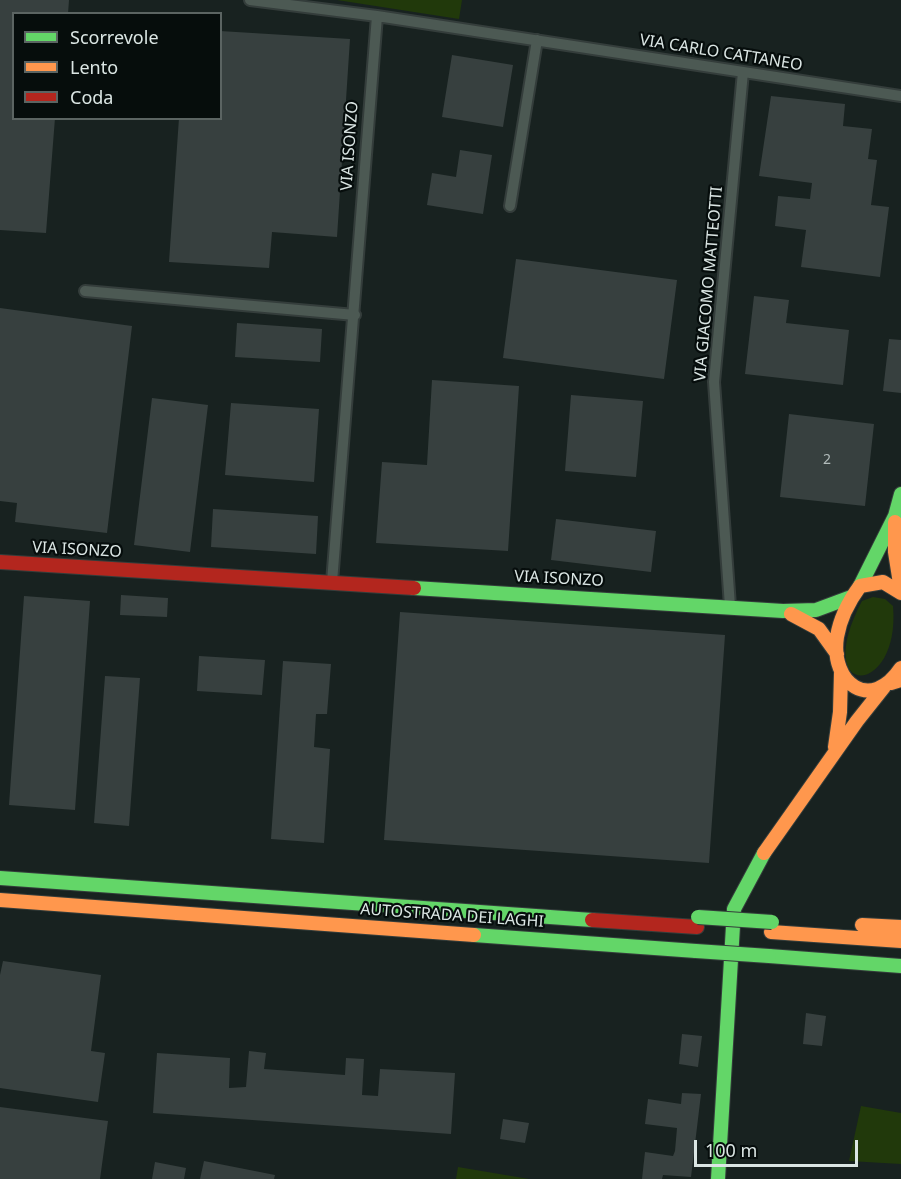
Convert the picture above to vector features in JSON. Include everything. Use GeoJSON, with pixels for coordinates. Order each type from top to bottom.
{"type":"FeatureCollection","features":[{"type":"Feature","properties":{"kind":"main road"},"geometry":{"type":"LineString","coordinates":[[834,752],[840,712],[841,673],[837,655],[840,624],[851,597],[860,586],[895,516],[901,494]]}},
{"type":"Feature","properties":{"kind":"main road"},"geometry":{"type":"LineString","coordinates":[[895,516],[895,552],[901,592]]}},
{"type":"Feature","properties":{"kind":"main road","name":"VIA ISONZO"},"geometry":{"type":"LineString","coordinates":[[0,562],[783,611],[816,610],[851,597]]}},
{"type":"Feature","properties":{"kind":"main road"},"geometry":{"type":"LineString","coordinates":[[860,586],[883,582],[901,592]]}},
{"type":"Feature","properties":{"kind":"main road","name":"VIA ISONZO"},"geometry":{"type":"LineString","coordinates":[[783,611],[819,629],[837,655]]}},
{"type":"Feature","properties":{"kind":"main road"},"geometry":{"type":"LineString","coordinates":[[718,1179],[734,909],[756,868],[861,713],[892,683],[901,668]]}},
{"type":"Feature","properties":{"kind":"main road"},"geometry":{"type":"LineString","coordinates":[[841,673],[847,683],[856,689],[866,691],[892,683]]}},
{"type":"Feature","properties":{"kind":"main road","name":"AUTOSTRADA DEI LAGHI"},"geometry":{"type":"LineString","coordinates":[[0,879],[422,908],[772,927],[901,941]]}},
{"type":"Feature","properties":{"kind":"main road","name":"AUTOSTRADA DEI LAGHI"},"geometry":{"type":"LineString","coordinates":[[0,900],[769,956],[901,968]]}},
{"type":"Feature","properties":{"kind":"main road"},"geometry":{"type":"LineString","coordinates":[[772,927],[901,927]]}},
{"type":"Feature","properties":{"kind":"street","name":"VIA CARLO CATTANEO"},"geometry":{"type":"LineString","coordinates":[[250,0],[377,16],[901,96]]}},
{"type":"Feature","properties":{"kind":"street","name":"VIA ISONZO"},"geometry":{"type":"LineString","coordinates":[[332,582],[377,16]]}},
{"type":"Feature","properties":{"kind":"street"},"geometry":{"type":"LineString","coordinates":[[510,206],[537,40]]}},
{"type":"Feature","properties":{"kind":"street","name":"VIA GIACOMO MATTEOTTI"},"geometry":{"type":"LineString","coordinates":[[730,606],[714,382],[743,72]]}},
{"type":"Feature","properties":{"kind":"street"},"geometry":{"type":"LineString","coordinates":[[85,291],[355,315]]}},
{"type":"Feature","properties":{"kind":"green space"},"geometry":{"type":"Polygon","coordinates":[[[337,0],[462,0],[459,19],[337,0]]]}},
{"type":"Feature","properties":{"kind":"green space"},"geometry":{"type":"Polygon","coordinates":[[[873,597],[885,599],[893,606],[892,636],[884,658],[873,671],[861,676],[851,671],[846,657],[848,634],[862,601],[873,597]]]}},
{"type":"Feature","properties":{"kind":"green space"},"geometry":{"type":"Polygon","coordinates":[[[861,1106],[901,1113],[901,1164],[849,1161],[861,1106]]]}},
{"type":"Feature","properties":{"kind":"green space"},"geometry":{"type":"Polygon","coordinates":[[[458,1167],[529,1179],[456,1179],[458,1167]]]}},
{"type":"Feature","properties":{"kind":"building"},"geometry":{"type":"Polygon","coordinates":[[[0,0],[69,0],[68,12],[12,12],[12,120],[55,120],[46,233],[0,230],[0,0]]]}},
{"type":"Feature","properties":{"kind":"building"},"geometry":{"type":"Polygon","coordinates":[[[222,31],[350,39],[337,237],[272,232],[269,268],[169,262],[179,120],[222,120],[222,31]]]}},
{"type":"Feature","properties":{"kind":"building"},"geometry":{"type":"Polygon","coordinates":[[[452,55],[513,65],[503,127],[442,117],[452,55]]]}},
{"type":"Feature","properties":{"kind":"building"},"geometry":{"type":"Polygon","coordinates":[[[771,96],[845,104],[843,126],[872,129],[868,159],[877,160],[871,205],[889,207],[880,277],[801,267],[806,230],[775,226],[778,196],[810,199],[812,183],[759,176],[771,96]]]}},
{"type":"Feature","properties":{"kind":"building"},"geometry":{"type":"Polygon","coordinates":[[[460,150],[492,155],[483,214],[427,205],[432,173],[456,177],[460,150]]]}},
{"type":"Feature","properties":{"kind":"building"},"geometry":{"type":"Polygon","coordinates":[[[516,259],[677,280],[664,379],[503,358],[516,259]]]}},
{"type":"Feature","properties":{"kind":"building"},"geometry":{"type":"Polygon","coordinates":[[[754,296],[789,300],[786,323],[849,330],[843,385],[745,374],[754,296]]]}},
{"type":"Feature","properties":{"kind":"building"},"geometry":{"type":"Polygon","coordinates":[[[0,308],[132,326],[107,533],[15,522],[17,503],[0,501],[0,308]]]}},
{"type":"Feature","properties":{"kind":"building"},"geometry":{"type":"Polygon","coordinates":[[[237,323],[322,329],[320,362],[235,357],[237,323]]]}},
{"type":"Feature","properties":{"kind":"building"},"geometry":{"type":"Polygon","coordinates":[[[889,339],[901,340],[901,393],[883,391],[889,339]]]}},
{"type":"Feature","properties":{"kind":"building"},"geometry":{"type":"Polygon","coordinates":[[[432,380],[519,386],[508,551],[376,543],[382,462],[427,465],[432,380]]]}},
{"type":"Feature","properties":{"kind":"building"},"geometry":{"type":"Polygon","coordinates":[[[571,395],[643,401],[636,477],[565,471],[571,395]]]}},
{"type":"Feature","properties":{"kind":"building"},"geometry":{"type":"Polygon","coordinates":[[[152,398],[208,405],[190,552],[134,545],[152,398]]]}},
{"type":"Feature","properties":{"kind":"building"},"geometry":{"type":"Polygon","coordinates":[[[231,403],[319,409],[314,482],[225,475],[231,403]]]}},
{"type":"Feature","properties":{"kind":"building"},"geometry":{"type":"Polygon","coordinates":[[[789,414],[874,424],[865,506],[780,497],[789,414]]]}},
{"type":"Feature","properties":{"kind":"building"},"geometry":{"type":"Polygon","coordinates":[[[213,509],[318,516],[316,554],[211,547],[213,509]]]}},
{"type":"Feature","properties":{"kind":"building"},"geometry":{"type":"Polygon","coordinates":[[[556,519],[656,531],[651,572],[551,560],[556,519]]]}},
{"type":"Feature","properties":{"kind":"building"},"geometry":{"type":"Polygon","coordinates":[[[121,595],[168,598],[167,617],[120,615],[121,595]]]}},
{"type":"Feature","properties":{"kind":"building"},"geometry":{"type":"Polygon","coordinates":[[[24,596],[90,601],[75,810],[9,805],[24,596]]]}},
{"type":"Feature","properties":{"kind":"building"},"geometry":{"type":"Polygon","coordinates":[[[400,612],[725,635],[709,863],[384,840],[400,612]]]}},
{"type":"Feature","properties":{"kind":"building"},"geometry":{"type":"Polygon","coordinates":[[[199,656],[265,660],[262,695],[197,691],[199,656]]]}},
{"type":"Feature","properties":{"kind":"building"},"geometry":{"type":"Polygon","coordinates":[[[283,661],[331,664],[327,714],[316,714],[314,747],[330,749],[324,843],[271,839],[283,661]]]}},
{"type":"Feature","properties":{"kind":"building"},"geometry":{"type":"Polygon","coordinates":[[[105,676],[140,678],[129,826],[94,823],[105,676]]]}},
{"type":"Feature","properties":{"kind":"building"},"geometry":{"type":"Polygon","coordinates":[[[3,961],[101,975],[91,1051],[105,1053],[98,1102],[0,1088],[0,975],[3,961]]]}},
{"type":"Feature","properties":{"kind":"building"},"geometry":{"type":"Polygon","coordinates":[[[806,1013],[826,1016],[822,1046],[803,1044],[806,1013]]]}},
{"type":"Feature","properties":{"kind":"building"},"geometry":{"type":"Polygon","coordinates":[[[682,1034],[702,1036],[698,1067],[679,1064],[682,1034]]]}},
{"type":"Feature","properties":{"kind":"building"},"geometry":{"type":"Polygon","coordinates":[[[249,1051],[266,1053],[264,1069],[345,1075],[346,1058],[364,1059],[362,1095],[378,1096],[380,1069],[455,1073],[451,1134],[153,1113],[157,1053],[230,1058],[229,1088],[246,1087],[249,1051]]]}},
{"type":"Feature","properties":{"kind":"building"},"geometry":{"type":"Polygon","coordinates":[[[682,1093],[701,1094],[691,1177],[663,1175],[662,1179],[642,1179],[645,1152],[673,1156],[677,1128],[645,1124],[648,1099],[681,1104],[682,1093]]]}},
{"type":"Feature","properties":{"kind":"building"},"geometry":{"type":"Polygon","coordinates":[[[0,1107],[108,1121],[100,1179],[0,1179],[0,1107]]]}},
{"type":"Feature","properties":{"kind":"building"},"geometry":{"type":"Polygon","coordinates":[[[503,1119],[529,1123],[525,1143],[500,1139],[503,1119]]]}},
{"type":"Feature","properties":{"kind":"building"},"geometry":{"type":"Polygon","coordinates":[[[204,1161],[275,1175],[274,1179],[200,1179],[204,1161]]]}},
{"type":"Feature","properties":{"kind":"building"},"geometry":{"type":"Polygon","coordinates":[[[155,1162],[186,1168],[184,1179],[152,1179],[155,1162]]]}},
{"type":"Feature","properties":{"kind":"traffic: fast"},"geometry":{"type":"LineString","coordinates":[[860,586],[895,516],[901,494]]}},
{"type":"Feature","properties":{"kind":"traffic: fast"},"geometry":{"type":"LineString","coordinates":[[414,588],[783,611],[816,610],[851,597]]}},
{"type":"Feature","properties":{"kind":"traffic: fast"},"geometry":{"type":"LineString","coordinates":[[718,1179],[734,909],[764,853]]}},
{"type":"Feature","properties":{"kind":"traffic: fast"},"geometry":{"type":"LineString","coordinates":[[0,878],[592,920]]}},
{"type":"Feature","properties":{"kind":"traffic: fast"},"geometry":{"type":"LineString","coordinates":[[698,917],[772,922]]}},
{"type":"Feature","properties":{"kind":"traffic: fast"},"geometry":{"type":"LineString","coordinates":[[474,935],[696,951]]}},
{"type":"Feature","properties":{"kind":"traffic: fast"},"geometry":{"type":"LineString","coordinates":[[696,951],[769,956]]}},
{"type":"Feature","properties":{"kind":"traffic: fast"},"geometry":{"type":"LineString","coordinates":[[769,956],[901,966]]}},
{"type":"Feature","properties":{"kind":"traffic: slow"},"geometry":{"type":"LineString","coordinates":[[895,522],[895,552],[901,590]]}},
{"type":"Feature","properties":{"kind":"traffic: slow"},"geometry":{"type":"LineString","coordinates":[[901,593],[883,582],[860,586],[840,623],[837,637],[840,668],[846,679],[855,687],[866,690],[877,689],[889,682],[901,668]]}},
{"type":"Feature","properties":{"kind":"traffic: slow"},"geometry":{"type":"LineString","coordinates":[[791,614],[819,629],[837,654]]}},
{"type":"Feature","properties":{"kind":"traffic: slow"},"geometry":{"type":"LineString","coordinates":[[835,747],[840,712],[841,673]]}},
{"type":"Feature","properties":{"kind":"traffic: slow"},"geometry":{"type":"LineString","coordinates":[[891,683],[901,680]]}},
{"type":"Feature","properties":{"kind":"traffic: slow"},"geometry":{"type":"LineString","coordinates":[[764,853],[857,721],[884,687]]}},
{"type":"Feature","properties":{"kind":"traffic: slow"},"geometry":{"type":"LineString","coordinates":[[0,900],[474,935]]}},
{"type":"Feature","properties":{"kind":"traffic: slow"},"geometry":{"type":"LineString","coordinates":[[862,925],[901,927]]}},
{"type":"Feature","properties":{"kind":"traffic: slow"},"geometry":{"type":"LineString","coordinates":[[771,932],[901,941]]}},
{"type":"Feature","properties":{"kind":"traffic: jam"},"geometry":{"type":"LineString","coordinates":[[0,562],[414,588]]}},
{"type":"Feature","properties":{"kind":"traffic: jam"},"geometry":{"type":"LineString","coordinates":[[592,920],[697,927]]}}]}
